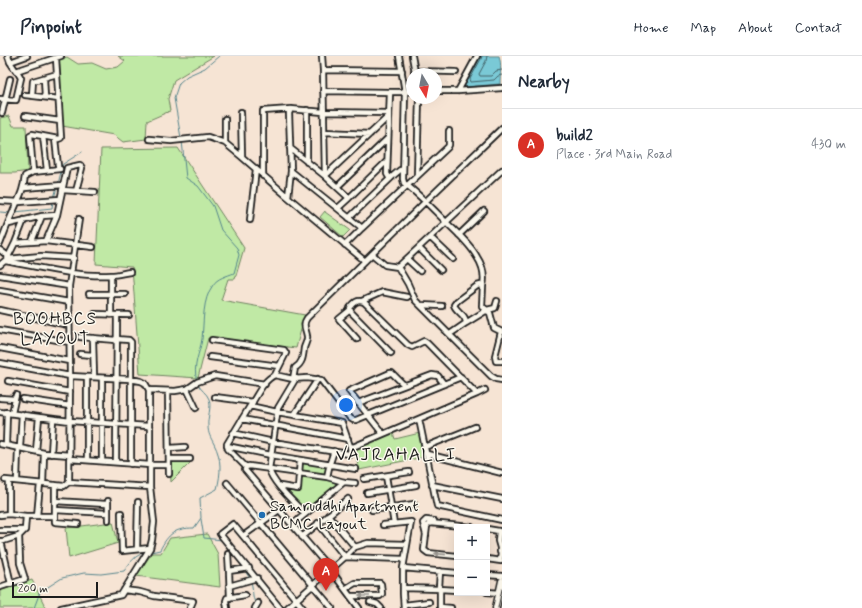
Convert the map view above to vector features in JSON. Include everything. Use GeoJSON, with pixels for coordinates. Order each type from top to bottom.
{"type":"FeatureCollection","features":[{"type":"Feature","properties":{"kind":"highway"},"geometry":{"type":"LineString","coordinates":[[496,608],[502,581]]}},
{"type":"Feature","properties":{"kind":"street"},"geometry":{"type":"LineString","coordinates":[[2,99],[16,100],[22,78],[17,71],[14,70],[8,56]]}},
{"type":"Feature","properties":{"kind":"street"},"geometry":{"type":"LineString","coordinates":[[10,62],[27,56]]}},
{"type":"Feature","properties":{"kind":"street"},"geometry":{"type":"LineString","coordinates":[[322,56],[325,176]]}},
{"type":"Feature","properties":{"kind":"street"},"geometry":{"type":"LineString","coordinates":[[399,56],[405,92],[404,183],[426,201],[447,222],[478,258],[484,277],[482,286],[482,306],[490,313],[494,328],[501,332],[495,356],[496,360],[502,361]]}},
{"type":"Feature","properties":{"kind":"street"},"geometry":{"type":"LineString","coordinates":[[412,56],[414,68]]}},
{"type":"Feature","properties":{"kind":"street"},"geometry":{"type":"LineString","coordinates":[[458,91],[477,56]]}},
{"type":"Feature","properties":{"kind":"street"},"geometry":{"type":"LineString","coordinates":[[17,71],[58,57],[57,74],[61,138],[55,139],[32,134],[30,135],[33,172]]}},
{"type":"Feature","properties":{"kind":"street"},"geometry":{"type":"LineString","coordinates":[[323,70],[402,71]]}},
{"type":"Feature","properties":{"kind":"street"},"geometry":{"type":"LineString","coordinates":[[442,72],[456,72]]}},
{"type":"Feature","properties":{"kind":"street"},"geometry":{"type":"LineString","coordinates":[[32,95],[33,81],[57,74]]}},
{"type":"Feature","properties":{"kind":"street"},"geometry":{"type":"LineString","coordinates":[[44,78],[45,97]]}},
{"type":"Feature","properties":{"kind":"street"},"geometry":{"type":"LineString","coordinates":[[2,113],[2,99],[10,79]]}},
{"type":"Feature","properties":{"kind":"street"},"geometry":{"type":"LineString","coordinates":[[442,91],[502,88]]}},
{"type":"Feature","properties":{"kind":"street"},"geometry":{"type":"LineString","coordinates":[[323,91],[405,92]]}},
{"type":"Feature","properties":{"kind":"street"},"geometry":{"type":"LineString","coordinates":[[390,92],[387,174],[390,179]]}},
{"type":"Feature","properties":{"kind":"street"},"geometry":{"type":"LineString","coordinates":[[25,95],[59,99]]}},
{"type":"Feature","properties":{"kind":"street"},"geometry":{"type":"LineString","coordinates":[[417,176],[419,104]]}},
{"type":"Feature","properties":{"kind":"street"},"geometry":{"type":"LineString","coordinates":[[263,176],[262,112],[291,109],[389,115]]}},
{"type":"Feature","properties":{"kind":"street"},"geometry":{"type":"LineString","coordinates":[[288,197],[290,171],[289,113],[291,109]]}},
{"type":"Feature","properties":{"kind":"street"},"geometry":{"type":"LineString","coordinates":[[307,110],[307,162]]}},
{"type":"Feature","properties":{"kind":"street"},"geometry":{"type":"LineString","coordinates":[[241,112],[242,157]]}},
{"type":"Feature","properties":{"kind":"street"},"geometry":{"type":"LineString","coordinates":[[325,176],[389,115]]}},
{"type":"Feature","properties":{"kind":"street"},"geometry":{"type":"LineString","coordinates":[[25,116],[60,121]]}},
{"type":"Feature","properties":{"kind":"street"},"geometry":{"type":"LineString","coordinates":[[225,119],[225,143]]}},
{"type":"Feature","properties":{"kind":"street"},"geometry":{"type":"LineString","coordinates":[[305,514],[270,474],[269,469],[278,408],[295,378],[295,368],[299,366],[308,338],[304,322],[502,128]]}},
{"type":"Feature","properties":{"kind":"street"},"geometry":{"type":"LineString","coordinates":[[345,245],[449,145],[449,131]]}},
{"type":"Feature","properties":{"kind":"street"},"geometry":{"type":"LineString","coordinates":[[324,132],[370,134]]}},
{"type":"Feature","properties":{"kind":"street"},"geometry":{"type":"LineString","coordinates":[[43,136],[47,170]]}},
{"type":"Feature","properties":{"kind":"street"},"geometry":{"type":"LineString","coordinates":[[150,139],[181,140],[208,137],[225,143],[365,261]]}},
{"type":"Feature","properties":{"kind":"street"},"geometry":{"type":"LineString","coordinates":[[337,187],[388,138]]}},
{"type":"Feature","properties":{"kind":"street"},"geometry":{"type":"LineString","coordinates":[[0,244],[14,210],[19,202],[24,188],[25,175],[33,172],[60,168],[55,139]]}},
{"type":"Feature","properties":{"kind":"street"},"geometry":{"type":"LineString","coordinates":[[290,148],[325,176],[349,198]]}},
{"type":"Feature","properties":{"kind":"street"},"geometry":{"type":"LineString","coordinates":[[338,208],[388,162]]}},
{"type":"Feature","properties":{"kind":"street"},"geometry":{"type":"LineString","coordinates":[[46,241],[57,215],[62,188],[68,168],[80,165],[82,168],[76,191]]}},
{"type":"Feature","properties":{"kind":"street"},"geometry":{"type":"LineString","coordinates":[[250,220],[256,170]]}},
{"type":"Feature","properties":{"kind":"street"},"geometry":{"type":"LineString","coordinates":[[349,218],[400,170],[403,170]]}},
{"type":"Feature","properties":{"kind":"street"},"geometry":{"type":"LineString","coordinates":[[398,267],[502,170]]}},
{"type":"Feature","properties":{"kind":"street"},"geometry":{"type":"LineString","coordinates":[[290,171],[362,228]]}},
{"type":"Feature","properties":{"kind":"street"},"geometry":{"type":"LineString","coordinates":[[24,188],[62,188],[76,191],[95,192]]}},
{"type":"Feature","properties":{"kind":"street"},"geometry":{"type":"LineString","coordinates":[[0,201],[19,202],[60,199]]}},
{"type":"Feature","properties":{"kind":"street"},"geometry":{"type":"LineString","coordinates":[[459,235],[484,211]]}},
{"type":"Feature","properties":{"kind":"street"},"geometry":{"type":"LineString","coordinates":[[9,222],[57,215]]}},
{"type":"Feature","properties":{"kind":"street"},"geometry":{"type":"LineString","coordinates":[[32,241],[42,216]]}},
{"type":"Feature","properties":{"kind":"street"},"geometry":{"type":"LineString","coordinates":[[69,482],[69,286],[74,258],[74,244],[79,219]]}},
{"type":"Feature","properties":{"kind":"street"},"geometry":{"type":"LineString","coordinates":[[0,264],[7,259],[24,220]]}},
{"type":"Feature","properties":{"kind":"street"},"geometry":{"type":"LineString","coordinates":[[430,238],[453,259]]}},
{"type":"Feature","properties":{"kind":"street"},"geometry":{"type":"LineString","coordinates":[[15,243],[46,241],[93,247]]}},
{"type":"Feature","properties":{"kind":"street"},"geometry":{"type":"LineString","coordinates":[[419,248],[441,270]]}},
{"type":"Feature","properties":{"kind":"street"},"geometry":{"type":"LineString","coordinates":[[0,250],[7,259],[71,273],[112,275],[130,272]]}},
{"type":"Feature","properties":{"kind":"street"},"geometry":{"type":"LineString","coordinates":[[372,254],[385,265],[398,267]]}},
{"type":"Feature","properties":{"kind":"street"},"geometry":{"type":"LineString","coordinates":[[7,259],[41,256],[74,258]]}},
{"type":"Feature","properties":{"kind":"street"},"geometry":{"type":"LineString","coordinates":[[407,259],[420,270]]}},
{"type":"Feature","properties":{"kind":"street"},"geometry":{"type":"LineString","coordinates":[[398,267],[408,284],[410,297]]}},
{"type":"Feature","properties":{"kind":"street"},"geometry":{"type":"LineString","coordinates":[[0,275],[69,286]]}},
{"type":"Feature","properties":{"kind":"street"},"geometry":{"type":"LineString","coordinates":[[111,314],[112,275]]}},
{"type":"Feature","properties":{"kind":"street"},"geometry":{"type":"LineString","coordinates":[[466,323],[464,316],[455,308],[454,305],[477,286],[482,286]]}},
{"type":"Feature","properties":{"kind":"street"},"geometry":{"type":"LineString","coordinates":[[0,290],[69,302]]}},
{"type":"Feature","properties":{"kind":"street"},"geometry":{"type":"LineString","coordinates":[[357,338],[339,320],[350,310],[356,301],[362,301],[385,292],[410,297],[421,305],[491,376],[502,380]]}},
{"type":"Feature","properties":{"kind":"street"},"geometry":{"type":"LineString","coordinates":[[89,294],[125,294]]}},
{"type":"Feature","properties":{"kind":"street"},"geometry":{"type":"LineString","coordinates":[[362,301],[408,345],[412,347],[424,341],[427,343],[477,394]]}},
{"type":"Feature","properties":{"kind":"street"},"geometry":{"type":"LineString","coordinates":[[450,334],[487,310],[495,308],[497,301]]}},
{"type":"Feature","properties":{"kind":"street"},"geometry":{"type":"LineString","coordinates":[[421,305],[442,306]]}},
{"type":"Feature","properties":{"kind":"street"},"geometry":{"type":"LineString","coordinates":[[0,310],[68,325]]}},
{"type":"Feature","properties":{"kind":"street"},"geometry":{"type":"LineString","coordinates":[[350,310],[391,352]]}},
{"type":"Feature","properties":{"kind":"street"},"geometry":{"type":"LineString","coordinates":[[95,314],[129,315]]}},
{"type":"Feature","properties":{"kind":"street"},"geometry":{"type":"LineString","coordinates":[[116,462],[117,315]]}},
{"type":"Feature","properties":{"kind":"street"},"geometry":{"type":"LineString","coordinates":[[0,330],[69,342]]}},
{"type":"Feature","properties":{"kind":"street"},"geometry":{"type":"LineString","coordinates":[[80,337],[129,340],[131,342],[131,464]]}},
{"type":"Feature","properties":{"kind":"street"},"geometry":{"type":"LineString","coordinates":[[93,338],[94,378]]}},
{"type":"Feature","properties":{"kind":"street"},"geometry":{"type":"LineString","coordinates":[[212,340],[284,350],[286,352],[275,374],[265,384],[233,433],[227,446],[228,449],[246,467],[245,470],[345,588],[357,607]]}},
{"type":"Feature","properties":{"kind":"street"},"geometry":{"type":"LineString","coordinates":[[0,348],[69,361]]}},
{"type":"Feature","properties":{"kind":"street"},"geometry":{"type":"LineString","coordinates":[[80,354],[93,356]]}},
{"type":"Feature","properties":{"kind":"street"},"geometry":{"type":"LineString","coordinates":[[210,357],[279,366]]}},
{"type":"Feature","properties":{"kind":"street"},"geometry":{"type":"LineString","coordinates":[[0,363],[70,376],[130,379],[145,383],[149,390],[150,487],[154,522],[149,549],[121,595],[61,608]]}},
{"type":"Feature","properties":{"kind":"street"},"geometry":{"type":"LineString","coordinates":[[383,434],[349,391],[389,373],[392,373],[404,385]]}},
{"type":"Feature","properties":{"kind":"street"},"geometry":{"type":"LineString","coordinates":[[275,374],[295,378],[321,380],[353,420],[461,377]]}},
{"type":"Feature","properties":{"kind":"street"},"geometry":{"type":"LineString","coordinates":[[358,403],[432,375],[438,376],[444,384]]}},
{"type":"Feature","properties":{"kind":"street"},"geometry":{"type":"LineString","coordinates":[[149,390],[187,390],[197,382],[215,376],[265,384]]}},
{"type":"Feature","properties":{"kind":"street"},"geometry":{"type":"LineString","coordinates":[[87,377],[87,460]]}},
{"type":"Feature","properties":{"kind":"street"},"geometry":{"type":"LineString","coordinates":[[102,378],[102,461]]}},
{"type":"Feature","properties":{"kind":"street"},"geometry":{"type":"LineString","coordinates":[[294,415],[318,379]]}},
{"type":"Feature","properties":{"kind":"street"},"geometry":{"type":"LineString","coordinates":[[8,381],[70,392]]}},
{"type":"Feature","properties":{"kind":"street"},"geometry":{"type":"LineString","coordinates":[[187,390],[196,408]]}},
{"type":"Feature","properties":{"kind":"street"},"geometry":{"type":"LineString","coordinates":[[350,446],[353,447],[485,390]]}},
{"type":"Feature","properties":{"kind":"street"},"geometry":{"type":"LineString","coordinates":[[168,391],[170,448],[169,474]]}},
{"type":"Feature","properties":{"kind":"street"},"geometry":{"type":"LineString","coordinates":[[0,398],[15,397],[12,413]]}},
{"type":"Feature","properties":{"kind":"street"},"geometry":{"type":"LineString","coordinates":[[215,397],[252,404],[277,412],[342,423],[351,453],[273,442],[233,433]]}},
{"type":"Feature","properties":{"kind":"street"},"geometry":{"type":"LineString","coordinates":[[23,399],[70,406]]}},
{"type":"Feature","properties":{"kind":"street"},"geometry":{"type":"LineString","coordinates":[[0,412],[70,421],[101,422],[149,427]]}},
{"type":"Feature","properties":{"kind":"street"},"geometry":{"type":"LineString","coordinates":[[6,445],[7,412]]}},
{"type":"Feature","properties":{"kind":"street"},"geometry":{"type":"LineString","coordinates":[[17,481],[22,414]]}},
{"type":"Feature","properties":{"kind":"street"},"geometry":{"type":"LineString","coordinates":[[36,451],[39,417]]}},
{"type":"Feature","properties":{"kind":"street"},"geometry":{"type":"LineString","coordinates":[[51,454],[53,419]]}},
{"type":"Feature","properties":{"kind":"street"},"geometry":{"type":"LineString","coordinates":[[242,419],[348,439]]}},
{"type":"Feature","properties":{"kind":"street"},"geometry":{"type":"LineString","coordinates":[[419,419],[437,506],[502,520]]}},
{"type":"Feature","properties":{"kind":"street"},"geometry":{"type":"LineString","coordinates":[[425,447],[475,427]]}},
{"type":"Feature","properties":{"kind":"street"},"geometry":{"type":"LineString","coordinates":[[0,444],[87,460],[131,464],[169,465]]}},
{"type":"Feature","properties":{"kind":"street"},"geometry":{"type":"LineString","coordinates":[[227,446],[356,469]]}},
{"type":"Feature","properties":{"kind":"street"},"geometry":{"type":"LineString","coordinates":[[170,448],[185,447]]}},
{"type":"Feature","properties":{"kind":"street"},"geometry":{"type":"LineString","coordinates":[[327,477],[334,451]]}},
{"type":"Feature","properties":{"kind":"street"},"geometry":{"type":"LineString","coordinates":[[38,516],[44,453]]}},
{"type":"Feature","properties":{"kind":"street"},"geometry":{"type":"LineString","coordinates":[[427,454],[502,473]]}},
{"type":"Feature","properties":{"kind":"street"},"geometry":{"type":"LineString","coordinates":[[169,459],[190,459]]}},
{"type":"Feature","properties":{"kind":"street"},"geometry":{"type":"LineString","coordinates":[[280,486],[298,489],[300,460]]}},
{"type":"Feature","properties":{"kind":"street"},"geometry":{"type":"LineString","coordinates":[[246,467],[249,466],[327,477],[344,482],[355,483]]}},
{"type":"Feature","properties":{"kind":"street"},"geometry":{"type":"LineString","coordinates":[[364,479],[409,472]]}},
{"type":"Feature","properties":{"kind":"street"},"geometry":{"type":"LineString","coordinates":[[386,476],[394,524]]}},
{"type":"Feature","properties":{"kind":"street"},"geometry":{"type":"LineString","coordinates":[[9,514],[7,480],[55,486],[64,486],[69,482],[150,487]]}},
{"type":"Feature","properties":{"kind":"street"},"geometry":{"type":"LineString","coordinates":[[292,525],[344,482]]}},
{"type":"Feature","properties":{"kind":"street"},"geometry":{"type":"LineString","coordinates":[[227,483],[332,608]]}},
{"type":"Feature","properties":{"kind":"street"},"geometry":{"type":"LineString","coordinates":[[367,493],[416,485]]}},
{"type":"Feature","properties":{"kind":"street"},"geometry":{"type":"LineString","coordinates":[[432,485],[502,499]]}},
{"type":"Feature","properties":{"kind":"street"},"geometry":{"type":"LineString","coordinates":[[55,486],[55,522],[78,524]]}},
{"type":"Feature","properties":{"kind":"street"},"geometry":{"type":"LineString","coordinates":[[302,537],[348,499]]}},
{"type":"Feature","properties":{"kind":"street"},"geometry":{"type":"LineString","coordinates":[[55,501],[107,502],[108,520]]}},
{"type":"Feature","properties":{"kind":"street"},"geometry":{"type":"LineString","coordinates":[[137,549],[138,502]]}},
{"type":"Feature","properties":{"kind":"street"},"geometry":{"type":"LineString","coordinates":[[372,510],[414,504]]}},
{"type":"Feature","properties":{"kind":"street"},"geometry":{"type":"LineString","coordinates":[[55,510],[108,513]]}},
{"type":"Feature","properties":{"kind":"street"},"geometry":{"type":"LineString","coordinates":[[243,536],[279,510]]}},
{"type":"Feature","properties":{"kind":"street"},"geometry":{"type":"LineString","coordinates":[[122,513],[122,551],[149,549]]}},
{"type":"Feature","properties":{"kind":"street"},"geometry":{"type":"LineString","coordinates":[[0,515],[55,516]]}},
{"type":"Feature","properties":{"kind":"street"},"geometry":{"type":"LineString","coordinates":[[328,515],[356,547]]}},
{"type":"Feature","properties":{"kind":"street"},"geometry":{"type":"LineString","coordinates":[[11,584],[1,542],[18,536],[25,530],[26,516]]}},
{"type":"Feature","properties":{"kind":"street"},"geometry":{"type":"LineString","coordinates":[[426,535],[423,523],[426,520],[457,524]]}},
{"type":"Feature","properties":{"kind":"street"},"geometry":{"type":"LineString","coordinates":[[383,525],[411,522],[403,568],[404,607],[429,602]]}},
{"type":"Feature","properties":{"kind":"street"},"geometry":{"type":"LineString","coordinates":[[318,523],[345,557],[404,559]]}},
{"type":"Feature","properties":{"kind":"street"},"geometry":{"type":"LineString","coordinates":[[454,525],[430,523],[428,526],[424,550],[426,552],[454,556]]}},
{"type":"Feature","properties":{"kind":"street"},"geometry":{"type":"LineString","coordinates":[[280,608],[220,534],[233,524],[303,608]]}},
{"type":"Feature","properties":{"kind":"street"},"geometry":{"type":"LineString","coordinates":[[490,529],[499,530],[498,541],[500,552],[502,552],[501,561],[490,559]]}},
{"type":"Feature","properties":{"kind":"street"},"geometry":{"type":"LineString","coordinates":[[0,530],[25,530]]}},
{"type":"Feature","properties":{"kind":"street"},"geometry":{"type":"LineString","coordinates":[[0,587],[25,579],[20,564],[18,536]]}},
{"type":"Feature","properties":{"kind":"street"},"geometry":{"type":"LineString","coordinates":[[287,608],[356,547],[368,543],[407,544]]}},
{"type":"Feature","properties":{"kind":"street"},"geometry":{"type":"LineString","coordinates":[[228,554],[230,598]]}},
{"type":"Feature","properties":{"kind":"street"},"geometry":{"type":"LineString","coordinates":[[229,571],[249,568]]}},
{"type":"Feature","properties":{"kind":"street"},"geometry":{"type":"LineString","coordinates":[[403,568],[454,573]]}},
{"type":"Feature","properties":{"kind":"street"},"geometry":{"type":"LineString","coordinates":[[440,571],[440,607],[452,608]]}},
{"type":"Feature","properties":{"kind":"street"},"geometry":{"type":"LineString","coordinates":[[490,575],[502,576]]}},
{"type":"Feature","properties":{"kind":"street"},"geometry":{"type":"LineString","coordinates":[[229,586],[257,578]]}},
{"type":"Feature","properties":{"kind":"street"},"geometry":{"type":"LineString","coordinates":[[345,588],[355,583],[380,582],[382,584],[382,594],[380,596],[350,596]]}},
{"type":"Feature","properties":{"kind":"street"},"geometry":{"type":"LineString","coordinates":[[403,588],[454,590]]}},
{"type":"Feature","properties":{"kind":"street"},"geometry":{"type":"LineString","coordinates":[[124,590],[192,601],[190,608]]}},
{"type":"Feature","properties":{"kind":"street"},"geometry":{"type":"LineString","coordinates":[[490,592],[500,593]]}},
{"type":"Feature","properties":{"kind":"street"},"geometry":{"type":"LineString","coordinates":[[227,608],[226,600],[245,595]]}},
{"type":"Feature","properties":{"kind":"street"},"geometry":{"type":"LineString","coordinates":[[370,602],[377,604],[381,608]]}},
{"type":"Feature","properties":{"kind":"street"},"geometry":{"type":"LineString","coordinates":[[255,608],[258,603]]}},
{"type":"Feature","properties":{"kind":"green space"},"geometry":{"type":"Polygon","coordinates":[[[118,56],[214,56],[174,80],[168,99],[170,111],[147,121],[146,139],[123,142],[114,135],[62,126],[58,60],[67,57],[78,64],[92,63],[106,69],[118,67],[125,61],[118,56]]]}},
{"type":"Feature","properties":{"kind":"green space"},"geometry":{"type":"Polygon","coordinates":[[[9,116],[13,126],[26,126],[28,171],[0,173],[0,118],[9,116]]]}},
{"type":"Feature","properties":{"kind":"green space"},"geometry":{"type":"Polygon","coordinates":[[[178,148],[244,248],[235,279],[228,279],[221,300],[305,315],[296,348],[208,338],[198,378],[140,374],[132,267],[96,264],[101,149],[178,148]]]}},
{"type":"Feature","properties":{"kind":"green space"},"geometry":{"type":"Polygon","coordinates":[[[325,211],[350,230],[343,237],[320,217],[325,211]]]}},
{"type":"Feature","properties":{"kind":"green space"},"geometry":{"type":"Polygon","coordinates":[[[393,433],[395,439],[420,433],[424,457],[359,470],[354,448],[393,433]]]}},
{"type":"Feature","properties":{"kind":"green space"},"geometry":{"type":"Polygon","coordinates":[[[170,460],[191,462],[171,482],[170,460]]]}},
{"type":"Feature","properties":{"kind":"green space"},"geometry":{"type":"Polygon","coordinates":[[[302,462],[327,466],[326,476],[301,472],[302,462]]]}},
{"type":"Feature","properties":{"kind":"green space"},"geometry":{"type":"Polygon","coordinates":[[[301,476],[327,479],[337,484],[305,512],[283,488],[300,491],[301,476]]]}},
{"type":"Feature","properties":{"kind":"green space"},"geometry":{"type":"Polygon","coordinates":[[[113,522],[118,543],[69,558],[66,528],[113,522]]]}},
{"type":"Feature","properties":{"kind":"green space"},"geometry":{"type":"Polygon","coordinates":[[[207,534],[218,554],[220,587],[136,576],[152,553],[161,553],[170,538],[207,534]]]}},
{"type":"Feature","properties":{"kind":"green space"},"geometry":{"type":"Polygon","coordinates":[[[32,580],[46,608],[0,608],[0,591],[32,580]]]}},
{"type":"Feature","properties":{"kind":"water"},"geometry":{"type":"Polygon","coordinates":[[[479,56],[499,56],[501,66],[500,84],[465,87],[462,85],[479,56]]]}},
{"type":"Feature","properties":{"kind":"waterway"},"geometry":{"type":"LineString","coordinates":[[181,138],[174,98],[179,83],[187,76],[205,68],[219,56]]}},
{"type":"Feature","properties":{"kind":"waterway"},"geometry":{"type":"LineString","coordinates":[[182,141],[186,178],[198,186],[213,206],[221,230],[237,248],[239,255],[234,273],[217,281],[209,291],[205,304],[202,339],[195,370],[197,381]]}},
{"type":"Feature","properties":{"kind":"waterway"},"geometry":{"type":"LineString","coordinates":[[58,184],[63,164],[82,152]]}},
{"type":"Feature","properties":{"kind":"waterway"},"geometry":{"type":"LineString","coordinates":[[54,198],[57,187]]}},
{"type":"Feature","properties":{"kind":"waterway"},"geometry":{"type":"LineString","coordinates":[[15,212],[52,208],[53,201]]}},
{"type":"Feature","properties":{"kind":"waterway"},"geometry":{"type":"LineString","coordinates":[[0,212],[11,213]]}},
{"type":"Feature","properties":{"kind":"waterway"},"geometry":{"type":"LineString","coordinates":[[151,552],[160,550],[169,536],[173,533],[182,529],[194,528],[201,518],[200,498],[217,489],[220,461],[209,431],[208,423],[210,402],[198,384]]}},
{"type":"Feature","properties":{"kind":"waterway"},"geometry":{"type":"LineString","coordinates":[[201,519],[204,538],[222,540]]}},
{"type":"Feature","properties":{"kind":"waterway"},"geometry":{"type":"LineString","coordinates":[[228,547],[242,566]]}},
{"type":"Feature","properties":{"kind":"waterway"},"geometry":{"type":"LineString","coordinates":[[34,608],[40,592],[62,578],[84,573],[101,574],[124,571],[136,557],[146,553]]}},
{"type":"Feature","properties":{"kind":"waterway"},"geometry":{"type":"LineString","coordinates":[[245,571],[249,577]]}},
{"type":"Feature","properties":{"kind":"waterway"},"geometry":{"type":"LineString","coordinates":[[251,582],[256,604]]}},
{"type":"Feature","properties":{"kind":"railway"},"geometry":{"type":"LineString","coordinates":[[498,608],[502,589]]}},
{"type":"Feature","properties":{"kind":"place","name":"Samruddhi Apartment BCMC Layout"},"geometry":{"type":"Point","coordinates":[262,515]}},
{"type":"Feature","properties":{"kind":"place","name":"build2"},"geometry":{"type":"Point","coordinates":[326,591]}},
{"type":"Feature","properties":{"kind":"district","name":"BOOHBCS LAYOUT"},"geometry":{"type":"Point","coordinates":[55,329]}},
{"type":"Feature","properties":{"kind":"district","name":"VAJRAHALLI"},"geometry":{"type":"Point","coordinates":[396,455]}}]}
